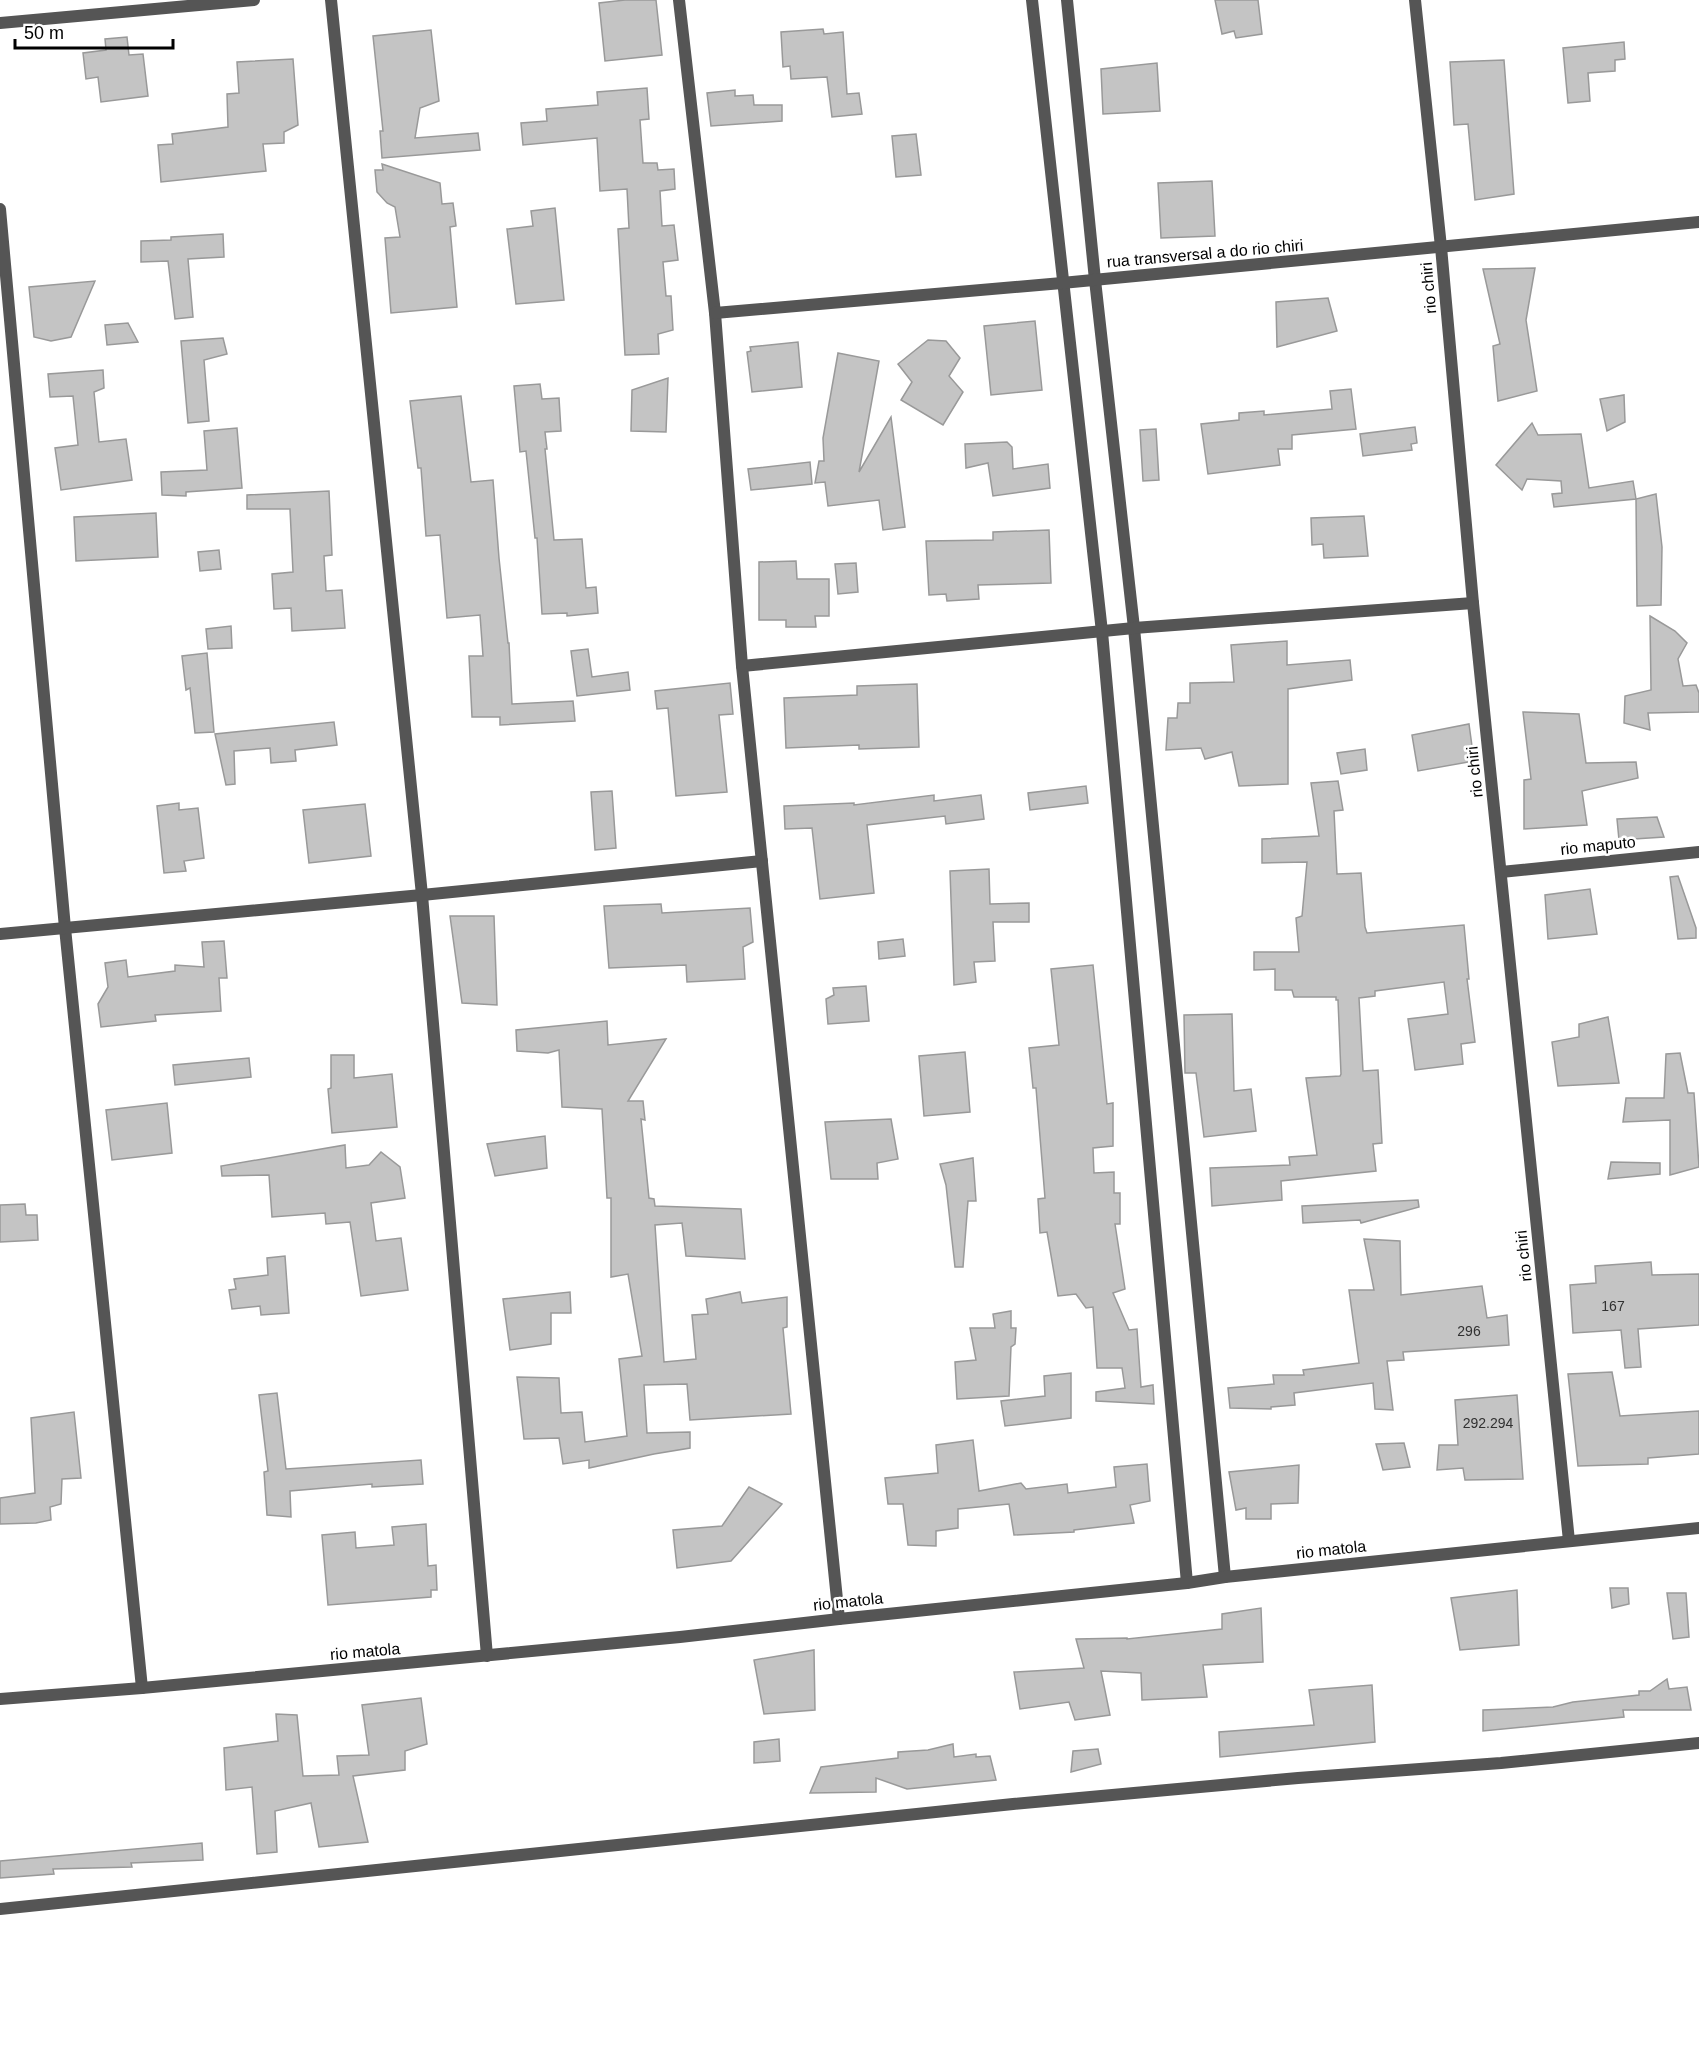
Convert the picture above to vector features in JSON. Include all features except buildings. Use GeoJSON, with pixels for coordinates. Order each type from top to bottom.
{"type":"FeatureCollection","features":[{"type":"Feature","properties":{"kind":"street"},"geometry":{"type":"LineString","coordinates":[[0,23],[254,0]]}},
{"type":"Feature","properties":{"kind":"street"},"geometry":{"type":"LineString","coordinates":[[331,0],[422,895],[488,1656]]}},
{"type":"Feature","properties":{"kind":"street"},"geometry":{"type":"LineString","coordinates":[[679,0],[715,314],[742,666],[839,1619]]}},
{"type":"Feature","properties":{"kind":"street"},"geometry":{"type":"LineString","coordinates":[[1032,0],[1102,632],[1187,1583]]}},
{"type":"Feature","properties":{"kind":"street"},"geometry":{"type":"LineString","coordinates":[[1068,0],[1095,280],[1134,628],[1225,1577]]}},
{"type":"Feature","properties":{"kind":"street","name":"rio chiri"},"geometry":{"type":"LineString","coordinates":[[1415,0],[1441,247],[1473,603],[1569,1541]]}},
{"type":"Feature","properties":{"kind":"street"},"geometry":{"type":"LineString","coordinates":[[0,209],[65,928],[142,1688]]}},
{"type":"Feature","properties":{"kind":"street","name":"rua transversal a do rio chiri"},"geometry":{"type":"LineString","coordinates":[[715,314],[1699,222]]}},
{"type":"Feature","properties":{"kind":"street"},"geometry":{"type":"LineString","coordinates":[[742,666],[1134,628],[1473,603]]}},
{"type":"Feature","properties":{"kind":"street","name":"rio maputo"},"geometry":{"type":"LineString","coordinates":[[1501,872],[1699,852]]}},
{"type":"Feature","properties":{"kind":"street"},"geometry":{"type":"LineString","coordinates":[[0,934],[762,861]]}},
{"type":"Feature","properties":{"kind":"street","name":"rio matola"},"geometry":{"type":"LineString","coordinates":[[0,1699],[680,1638],[1225,1577],[1699,1528]]}},
{"type":"Feature","properties":{"kind":"street"},"geometry":{"type":"LineString","coordinates":[[0,1909],[1025,1803],[1501,1763],[1699,1743]]}}]}
